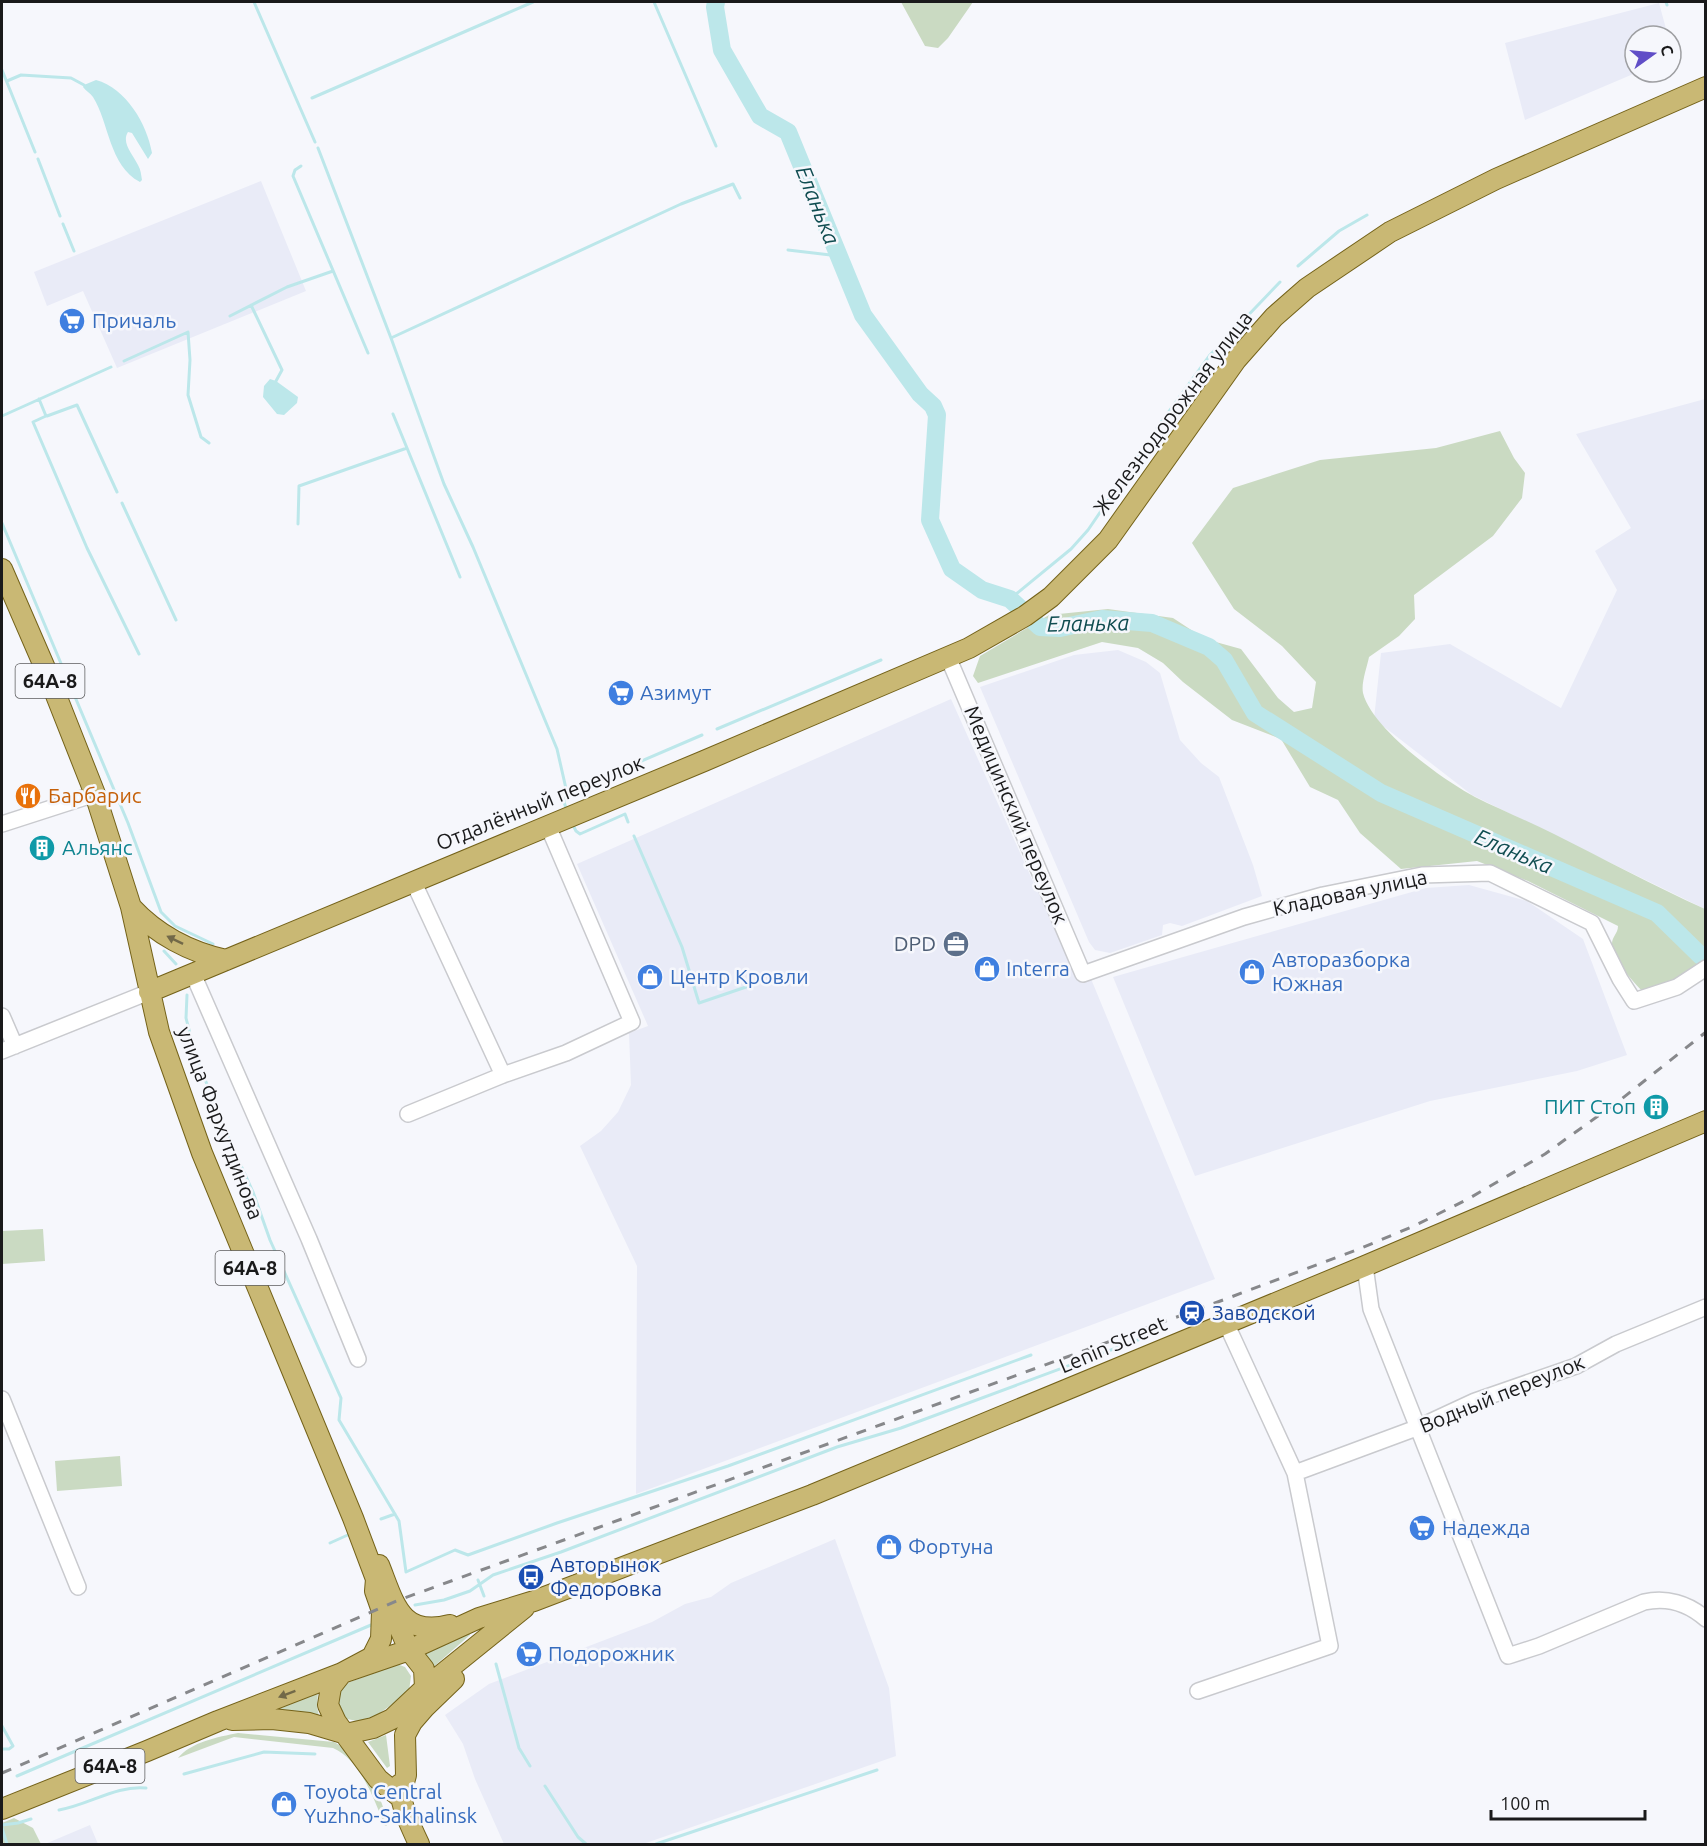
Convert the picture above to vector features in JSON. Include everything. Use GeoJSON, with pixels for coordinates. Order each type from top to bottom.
{"type":"FeatureCollection","features":[{"type":"Feature","properties":{"kind":"main road","name":"Железнодорожная улица"},"geometry":{"type":"LineString","coordinates":[[948,657],[996,634],[1051,597],[1108,540],[1236,360],[1274,317],[1307,288],[1390,232],[1496,179],[1706,87]]}},
{"type":"Feature","properties":{"kind":"main road","name":"улица Фархутдинова"},"geometry":{"type":"LineString","coordinates":[[2,569],[48,675],[94,794],[131,907],[149,992],[166,1052],[202,1153],[376,1579],[375,1591],[382,1611],[381,1639],[372,1657],[342,1672]]}},
{"type":"Feature","properties":{"kind":"main road","name":"Отдалённый переулок"},"geometry":{"type":"LineString","coordinates":[[149,992],[948,657]]}},
{"type":"Feature","properties":{"kind":"main road"},"geometry":{"type":"LineString","coordinates":[[131,907],[146,923],[162,934],[206,956],[226,960]]}},
{"type":"Feature","properties":{"kind":"main road","name":"Lenin Street"},"geometry":{"type":"LineString","coordinates":[[409,1650],[479,1618],[534,1601],[812,1495],[1365,1266],[1706,1121]]}},
{"type":"Feature","properties":{"kind":"main road"},"geometry":{"type":"LineString","coordinates":[[330,1463],[351,1490],[400,1615],[417,1626],[427,1629],[479,1618]]}},
{"type":"Feature","properties":{"kind":"main road"},"geometry":{"type":"LineString","coordinates":[[376,1579],[384,1589],[409,1650],[424,1669],[425,1688]]}},
{"type":"Feature","properties":{"kind":"main road","name":"Lenin Street"},"geometry":{"type":"LineString","coordinates":[[411,1703],[425,1688],[534,1601]]}},
{"type":"Feature","properties":{"kind":"main road","name":"64А-8"},"geometry":{"type":"LineString","coordinates":[[2,1809],[342,1672],[409,1650]]}},
{"type":"Feature","properties":{"kind":"main road"},"geometry":{"type":"LineString","coordinates":[[400,1797],[406,1775],[405,1735],[412,1722],[425,1707],[462,1671],[471,1651]]}},
{"type":"Feature","properties":{"kind":"main road"},"geometry":{"type":"LineString","coordinates":[[342,1672],[330,1687],[328,1705],[336,1722],[378,1779],[400,1797]]}},
{"type":"Feature","properties":{"kind":"main road"},"geometry":{"type":"LineString","coordinates":[[346,1734],[373,1728],[392,1719],[411,1703]]}},
{"type":"Feature","properties":{"kind":"main road"},"geometry":{"type":"LineString","coordinates":[[411,1703],[394,1737],[400,1797],[419,1845]]}},
{"type":"Feature","properties":{"kind":"main road","name":"64А-8"},"geometry":{"type":"LineString","coordinates":[[218,1721],[272,1719],[309,1723],[346,1734]]}},
{"type":"Feature","properties":{"kind":"street","name":"Медицинский переулок"},"geometry":{"type":"LineString","coordinates":[[948,657],[1083,974]]}},
{"type":"Feature","properties":{"kind":"street"},"geometry":{"type":"LineString","coordinates":[[2,824],[94,794]]}},
{"type":"Feature","properties":{"kind":"street"},"geometry":{"type":"LineString","coordinates":[[408,1114],[503,1075],[566,1053],[632,1022],[548,826]]}},
{"type":"Feature","properties":{"kind":"street","name":"Кладовая улица"},"geometry":{"type":"LineString","coordinates":[[1083,974],[1244,917],[1323,895],[1422,875],[1490,873],[1592,923],[1620,979],[1634,1001],[1677,987],[1706,968]]}},
{"type":"Feature","properties":{"kind":"street"},"geometry":{"type":"LineString","coordinates":[[413,881],[503,1075]]}},
{"type":"Feature","properties":{"kind":"street"},"geometry":{"type":"LineString","coordinates":[[193,974],[309,1239],[358,1359]]}},
{"type":"Feature","properties":{"kind":"street"},"geometry":{"type":"LineString","coordinates":[[2,1016],[8,1048],[149,992]]}},
{"type":"Feature","properties":{"kind":"street"},"geometry":{"type":"LineString","coordinates":[[1365,1266],[1371,1309],[1508,1656],[1539,1646],[1656,1599],[1672,1601],[1694,1610],[1706,1619]]}},
{"type":"Feature","properties":{"kind":"street","name":"Водный переулок"},"geometry":{"type":"LineString","coordinates":[[1295,1473],[1419,1427],[1475,1401],[1576,1366],[1616,1344],[1706,1307]]}},
{"type":"Feature","properties":{"kind":"street"},"geometry":{"type":"LineString","coordinates":[[1198,1691],[1330,1646],[1295,1473],[1226,1323]]}},
{"type":"Feature","properties":{"kind":"street"},"geometry":{"type":"LineString","coordinates":[[2,1400],[78,1587]]}},
{"type":"Feature","properties":{"kind":"shaded area"},"geometry":{"type":"Polygon","coordinates":[[[1659,3],[1665,24],[1623,24],[1623,78],[1525,120],[1505,43],[1659,3]]]}},
{"type":"Feature","properties":{"kind":"shaded area"},"geometry":{"type":"Polygon","coordinates":[[[261,181],[306,291],[117,368],[83,291],[47,306],[34,272],[261,181]]]}},
{"type":"Feature","properties":{"kind":"shaded area"},"geometry":{"type":"Polygon","coordinates":[[[1705,399],[1705,909],[1472,795],[1374,719],[1381,653],[1450,644],[1561,708],[1617,590],[1595,551],[1631,528],[1576,434],[1705,399]]]}},
{"type":"Feature","properties":{"kind":"shaded area"},"geometry":{"type":"Polygon","coordinates":[[[1118,650],[1146,662],[1160,673],[1180,740],[1201,763],[1219,777],[1253,865],[1262,896],[1182,926],[1170,923],[1163,925],[1162,935],[1110,953],[1095,950],[1089,942],[980,687],[1074,655],[1118,650]]]}},
{"type":"Feature","properties":{"kind":"shaded area"},"geometry":{"type":"Polygon","coordinates":[[[951,699],[1035,886],[1043,884],[1089,974],[1215,1279],[636,1494],[637,1266],[580,1146],[601,1131],[618,1112],[631,1085],[629,1033],[648,1026],[577,864],[951,699]]]}},
{"type":"Feature","properties":{"kind":"shaded area"},"geometry":{"type":"Polygon","coordinates":[[[1469,885],[1527,901],[1583,939],[1627,1055],[1577,1071],[1430,1101],[1195,1176],[1113,977],[1426,888],[1469,885]]]}},
{"type":"Feature","properties":{"kind":"shaded area"},"geometry":{"type":"Polygon","coordinates":[[[835,1539],[889,1688],[896,1756],[643,1844],[504,1844],[475,1779],[463,1744],[445,1715],[489,1684],[652,1622],[685,1604],[711,1597],[731,1583],[835,1539]]]}},
{"type":"Feature","properties":{"kind":"shaded area"},"geometry":{"type":"Polygon","coordinates":[[[90,1825],[98,1844],[45,1844],[90,1825]]]}},
{"type":"Feature","properties":{"kind":"green space"},"geometry":{"type":"Polygon","coordinates":[[[901,2],[973,2],[948,38],[938,48],[925,46],[901,2]]]}},
{"type":"Feature","properties":{"kind":"green space"},"geometry":{"type":"Polygon","coordinates":[[[1500,431],[1525,473],[1522,498],[1493,536],[1414,595],[1415,619],[1399,636],[1369,657],[1363,680],[1363,693],[1369,707],[1394,737],[1445,779],[1475,797],[1705,909],[1705,960],[1663,987],[1643,992],[1623,970],[1613,950],[1612,941],[1618,926],[1528,881],[1477,861],[1401,869],[1360,833],[1338,800],[1310,787],[1281,739],[1232,720],[1183,682],[1163,663],[1138,648],[1102,642],[978,683],[973,676],[980,656],[1049,615],[1108,609],[1173,618],[1205,639],[1241,649],[1278,698],[1294,712],[1312,708],[1316,682],[1282,646],[1234,609],[1192,543],[1233,488],[1320,460],[1436,448],[1500,431]]]}},
{"type":"Feature","properties":{"kind":"green space"},"geometry":{"type":"Polygon","coordinates":[[[43,1229],[45,1261],[2,1264],[2,1231],[43,1229]]]}},
{"type":"Feature","properties":{"kind":"green space"},"geometry":{"type":"Polygon","coordinates":[[[120,1456],[122,1486],[57,1491],[55,1461],[120,1456]]]}},
{"type":"Feature","properties":{"kind":"green space"},"geometry":{"type":"Polygon","coordinates":[[[471,1628],[470,1635],[431,1669],[423,1652],[471,1628]]]}},
{"type":"Feature","properties":{"kind":"green space"},"geometry":{"type":"Polygon","coordinates":[[[397,1664],[405,1667],[411,1676],[409,1691],[404,1696],[374,1717],[362,1722],[343,1716],[338,1706],[340,1688],[397,1664]]]}},
{"type":"Feature","properties":{"kind":"green space"},"geometry":{"type":"Polygon","coordinates":[[[318,1691],[319,1716],[261,1709],[318,1691]]]}},
{"type":"Feature","properties":{"kind":"green space"},"geometry":{"type":"Polygon","coordinates":[[[238,1733],[334,1742],[352,1756],[369,1778],[382,1803],[387,1826],[359,1771],[343,1754],[333,1748],[234,1737],[178,1758],[183,1752],[197,1744],[238,1733]]]}},
{"type":"Feature","properties":{"kind":"green space"},"geometry":{"type":"Polygon","coordinates":[[[386,1735],[390,1766],[387,1768],[368,1742],[386,1735]]]}},
{"type":"Feature","properties":{"kind":"green space"},"geometry":{"type":"Polygon","coordinates":[[[14,1818],[33,1828],[41,1844],[2,1844],[2,1823],[14,1818]]]}},
{"type":"Feature","properties":{"kind":"water"},"geometry":{"type":"Polygon","coordinates":[[[96,80],[107,84],[126,99],[145,130],[152,153],[148,159],[132,133],[128,132],[126,136],[127,144],[139,167],[142,180],[140,182],[130,175],[116,155],[98,107],[93,97],[83,87],[96,80]]]}},
{"type":"Feature","properties":{"kind":"water"},"geometry":{"type":"Polygon","coordinates":[[[270,379],[298,397],[297,403],[284,415],[277,414],[263,397],[264,386],[270,379]]]}},
{"type":"Feature","properties":{"kind":"waterway"},"geometry":{"type":"LineString","coordinates":[[254,2],[315,142]]}},
{"type":"Feature","properties":{"kind":"waterway"},"geometry":{"type":"LineString","coordinates":[[312,98],[533,2]]}},
{"type":"Feature","properties":{"kind":"waterway"},"geometry":{"type":"LineString","coordinates":[[654,2],[716,146]]}},
{"type":"Feature","properties":{"kind":"waterway","name":"Еланька"},"geometry":{"type":"LineString","coordinates":[[716,2],[722,50],[760,116],[788,132],[863,315],[920,394],[933,406],[937,415],[930,520],[952,569],[982,590],[1010,599],[1040,627],[1060,628],[1102,619],[1152,623],[1209,647],[1224,660],[1255,713],[1381,793],[1657,913],[1701,956]]}},
{"type":"Feature","properties":{"kind":"waterway"},"geometry":{"type":"LineString","coordinates":[[2,70],[35,152]]}},
{"type":"Feature","properties":{"kind":"waterway"},"geometry":{"type":"LineString","coordinates":[[7,81],[21,75],[71,78],[84,85]]}},
{"type":"Feature","properties":{"kind":"waterway"},"geometry":{"type":"LineString","coordinates":[[318,148],[444,484],[473,547],[557,749],[567,793],[564,802],[566,808]]}},
{"type":"Feature","properties":{"kind":"waterway"},"geometry":{"type":"LineString","coordinates":[[38,159],[60,216]]}},
{"type":"Feature","properties":{"kind":"waterway"},"geometry":{"type":"LineString","coordinates":[[301,166],[295,170],[293,176],[368,353]]}},
{"type":"Feature","properties":{"kind":"waterway"},"geometry":{"type":"LineString","coordinates":[[391,338],[681,204],[733,184],[740,198]]}},
{"type":"Feature","properties":{"kind":"waterway"},"geometry":{"type":"LineString","coordinates":[[1298,266],[1339,231],[1367,215]]}},
{"type":"Feature","properties":{"kind":"waterway"},"geometry":{"type":"LineString","coordinates":[[63,224],[74,251]]}},
{"type":"Feature","properties":{"kind":"waterway"},"geometry":{"type":"LineString","coordinates":[[788,250],[839,256]]}},
{"type":"Feature","properties":{"kind":"waterway"},"geometry":{"type":"LineString","coordinates":[[230,316],[287,287],[333,271]]}},
{"type":"Feature","properties":{"kind":"waterway"},"geometry":{"type":"LineString","coordinates":[[1157,428],[1210,355],[1280,282]]}},
{"type":"Feature","properties":{"kind":"waterway"},"geometry":{"type":"LineString","coordinates":[[251,305],[282,370],[276,381]]}},
{"type":"Feature","properties":{"kind":"waterway"},"geometry":{"type":"LineString","coordinates":[[124,361],[188,332],[190,360],[188,395],[201,437],[209,443]]}},
{"type":"Feature","properties":{"kind":"waterway"},"geometry":{"type":"LineString","coordinates":[[2,416],[111,367]]}},
{"type":"Feature","properties":{"kind":"waterway"},"geometry":{"type":"LineString","coordinates":[[39,399],[46,416],[33,422],[87,548],[139,654]]}},
{"type":"Feature","properties":{"kind":"waterway"},"geometry":{"type":"LineString","coordinates":[[47,416],[77,405],[117,492]]}},
{"type":"Feature","properties":{"kind":"waterway"},"geometry":{"type":"LineString","coordinates":[[393,414],[460,577]]}},
{"type":"Feature","properties":{"kind":"waterway"},"geometry":{"type":"LineString","coordinates":[[1010,599],[1071,549],[1088,530],[1146,445]]}},
{"type":"Feature","properties":{"kind":"waterway"},"geometry":{"type":"LineString","coordinates":[[298,524],[299,486],[407,448]]}},
{"type":"Feature","properties":{"kind":"waterway"},"geometry":{"type":"LineString","coordinates":[[122,503],[176,620]]}},
{"type":"Feature","properties":{"kind":"waterway"},"geometry":{"type":"LineString","coordinates":[[2,523],[128,823],[161,912],[175,926],[213,944]]}},
{"type":"Feature","properties":{"kind":"waterway"},"geometry":{"type":"LineString","coordinates":[[717,729],[881,660]]}},
{"type":"Feature","properties":{"kind":"waterway"},"geometry":{"type":"LineString","coordinates":[[567,793],[702,735]]}},
{"type":"Feature","properties":{"kind":"waterway"},"geometry":{"type":"LineString","coordinates":[[573,825],[580,834],[625,814],[628,822]]}},
{"type":"Feature","properties":{"kind":"waterway"},"geometry":{"type":"LineString","coordinates":[[634,836],[682,947],[699,1003],[746,987]]}},
{"type":"Feature","properties":{"kind":"waterway"},"geometry":{"type":"LineString","coordinates":[[164,951],[176,964]]}},
{"type":"Feature","properties":{"kind":"waterway"},"geometry":{"type":"LineString","coordinates":[[187,995],[186,1018],[196,1057],[253,1192],[270,1240],[341,1398],[339,1420],[399,1521],[406,1572],[455,1550],[468,1555],[728,1466],[1031,1355]]}},
{"type":"Feature","properties":{"kind":"waterway"},"geometry":{"type":"LineString","coordinates":[[415,1605],[444,1600],[470,1591],[493,1575],[561,1552],[837,1447],[901,1428],[1154,1334]]}},
{"type":"Feature","properties":{"kind":"waterway"},"geometry":{"type":"LineString","coordinates":[[381,1519],[395,1514]]}},
{"type":"Feature","properties":{"kind":"waterway"},"geometry":{"type":"LineString","coordinates":[[330,1543],[350,1534]]}},
{"type":"Feature","properties":{"kind":"waterway"},"geometry":{"type":"LineString","coordinates":[[478,1580],[484,1596]]}},
{"type":"Feature","properties":{"kind":"waterway"},"geometry":{"type":"LineString","coordinates":[[17,1776],[371,1625]]}},
{"type":"Feature","properties":{"kind":"waterway"},"geometry":{"type":"LineString","coordinates":[[496,1664],[519,1748],[530,1766]]}},
{"type":"Feature","properties":{"kind":"waterway"},"geometry":{"type":"LineString","coordinates":[[2,1726],[13,1746],[9,1749],[2,1749]]}},
{"type":"Feature","properties":{"kind":"waterway"},"geometry":{"type":"LineString","coordinates":[[184,1774],[264,1752],[315,1754]]}},
{"type":"Feature","properties":{"kind":"waterway"},"geometry":{"type":"LineString","coordinates":[[656,1844],[877,1770]]}},
{"type":"Feature","properties":{"kind":"waterway"},"geometry":{"type":"LineString","coordinates":[[545,1786],[578,1837],[586,1844]]}},
{"type":"Feature","properties":{"kind":"waterway"},"geometry":{"type":"LineString","coordinates":[[59,1810],[124,1789],[146,1788]]}},
{"type":"Feature","properties":{"kind":"waterway"},"geometry":{"type":"LineString","coordinates":[[2,1825],[31,1819]]}},
{"type":"Feature","properties":{"kind":"waterway"},"geometry":{"type":"LineString","coordinates":[[2,1828],[7,1844]]}},
{"type":"Feature","properties":{"kind":"railway"},"geometry":{"type":"LineString","coordinates":[[2,1773],[399,1600],[1207,1306],[1414,1226],[1468,1199],[1545,1154],[1619,1101],[1706,1032]]}},
{"type":"Feature","properties":{"kind":"place","name":"Причаль"},"geometry":{"type":"Point","coordinates":[72,321]}},
{"type":"Feature","properties":{"kind":"place","name":"Азимут"},"geometry":{"type":"Point","coordinates":[621,693]}},
{"type":"Feature","properties":{"kind":"place","name":"Барбарис"},"geometry":{"type":"Point","coordinates":[28,796]}},
{"type":"Feature","properties":{"kind":"place","name":"Альянс"},"geometry":{"type":"Point","coordinates":[42,848]}},
{"type":"Feature","properties":{"kind":"place","name":"DPD"},"geometry":{"type":"Point","coordinates":[956,944]}},
{"type":"Feature","properties":{"kind":"place","name":"Interra"},"geometry":{"type":"Point","coordinates":[987,969]}},
{"type":"Feature","properties":{"kind":"place","name":"Авторазборка Южная"},"geometry":{"type":"Point","coordinates":[1252,972]}},
{"type":"Feature","properties":{"kind":"place","name":"Центр Кровли"},"geometry":{"type":"Point","coordinates":[650,977]}},
{"type":"Feature","properties":{"kind":"place","name":"ПИТ Стоп"},"geometry":{"type":"Point","coordinates":[1656,1107]}},
{"type":"Feature","properties":{"kind":"place","name":"Заводской"},"geometry":{"type":"Point","coordinates":[1192,1313]}},
{"type":"Feature","properties":{"kind":"place","name":"Надежда"},"geometry":{"type":"Point","coordinates":[1422,1528]}},
{"type":"Feature","properties":{"kind":"place","name":"Фортуна"},"geometry":{"type":"Point","coordinates":[889,1547]}},
{"type":"Feature","properties":{"kind":"place","name":"Авторынок Федоровка"},"geometry":{"type":"Point","coordinates":[531,1577]}},
{"type":"Feature","properties":{"kind":"place","name":"Подорожник"},"geometry":{"type":"Point","coordinates":[529,1654]}},
{"type":"Feature","properties":{"kind":"place","name":"Toyota Central Yuzhno-Sakhalinsk"},"geometry":{"type":"Point","coordinates":[284,1804]}}]}
